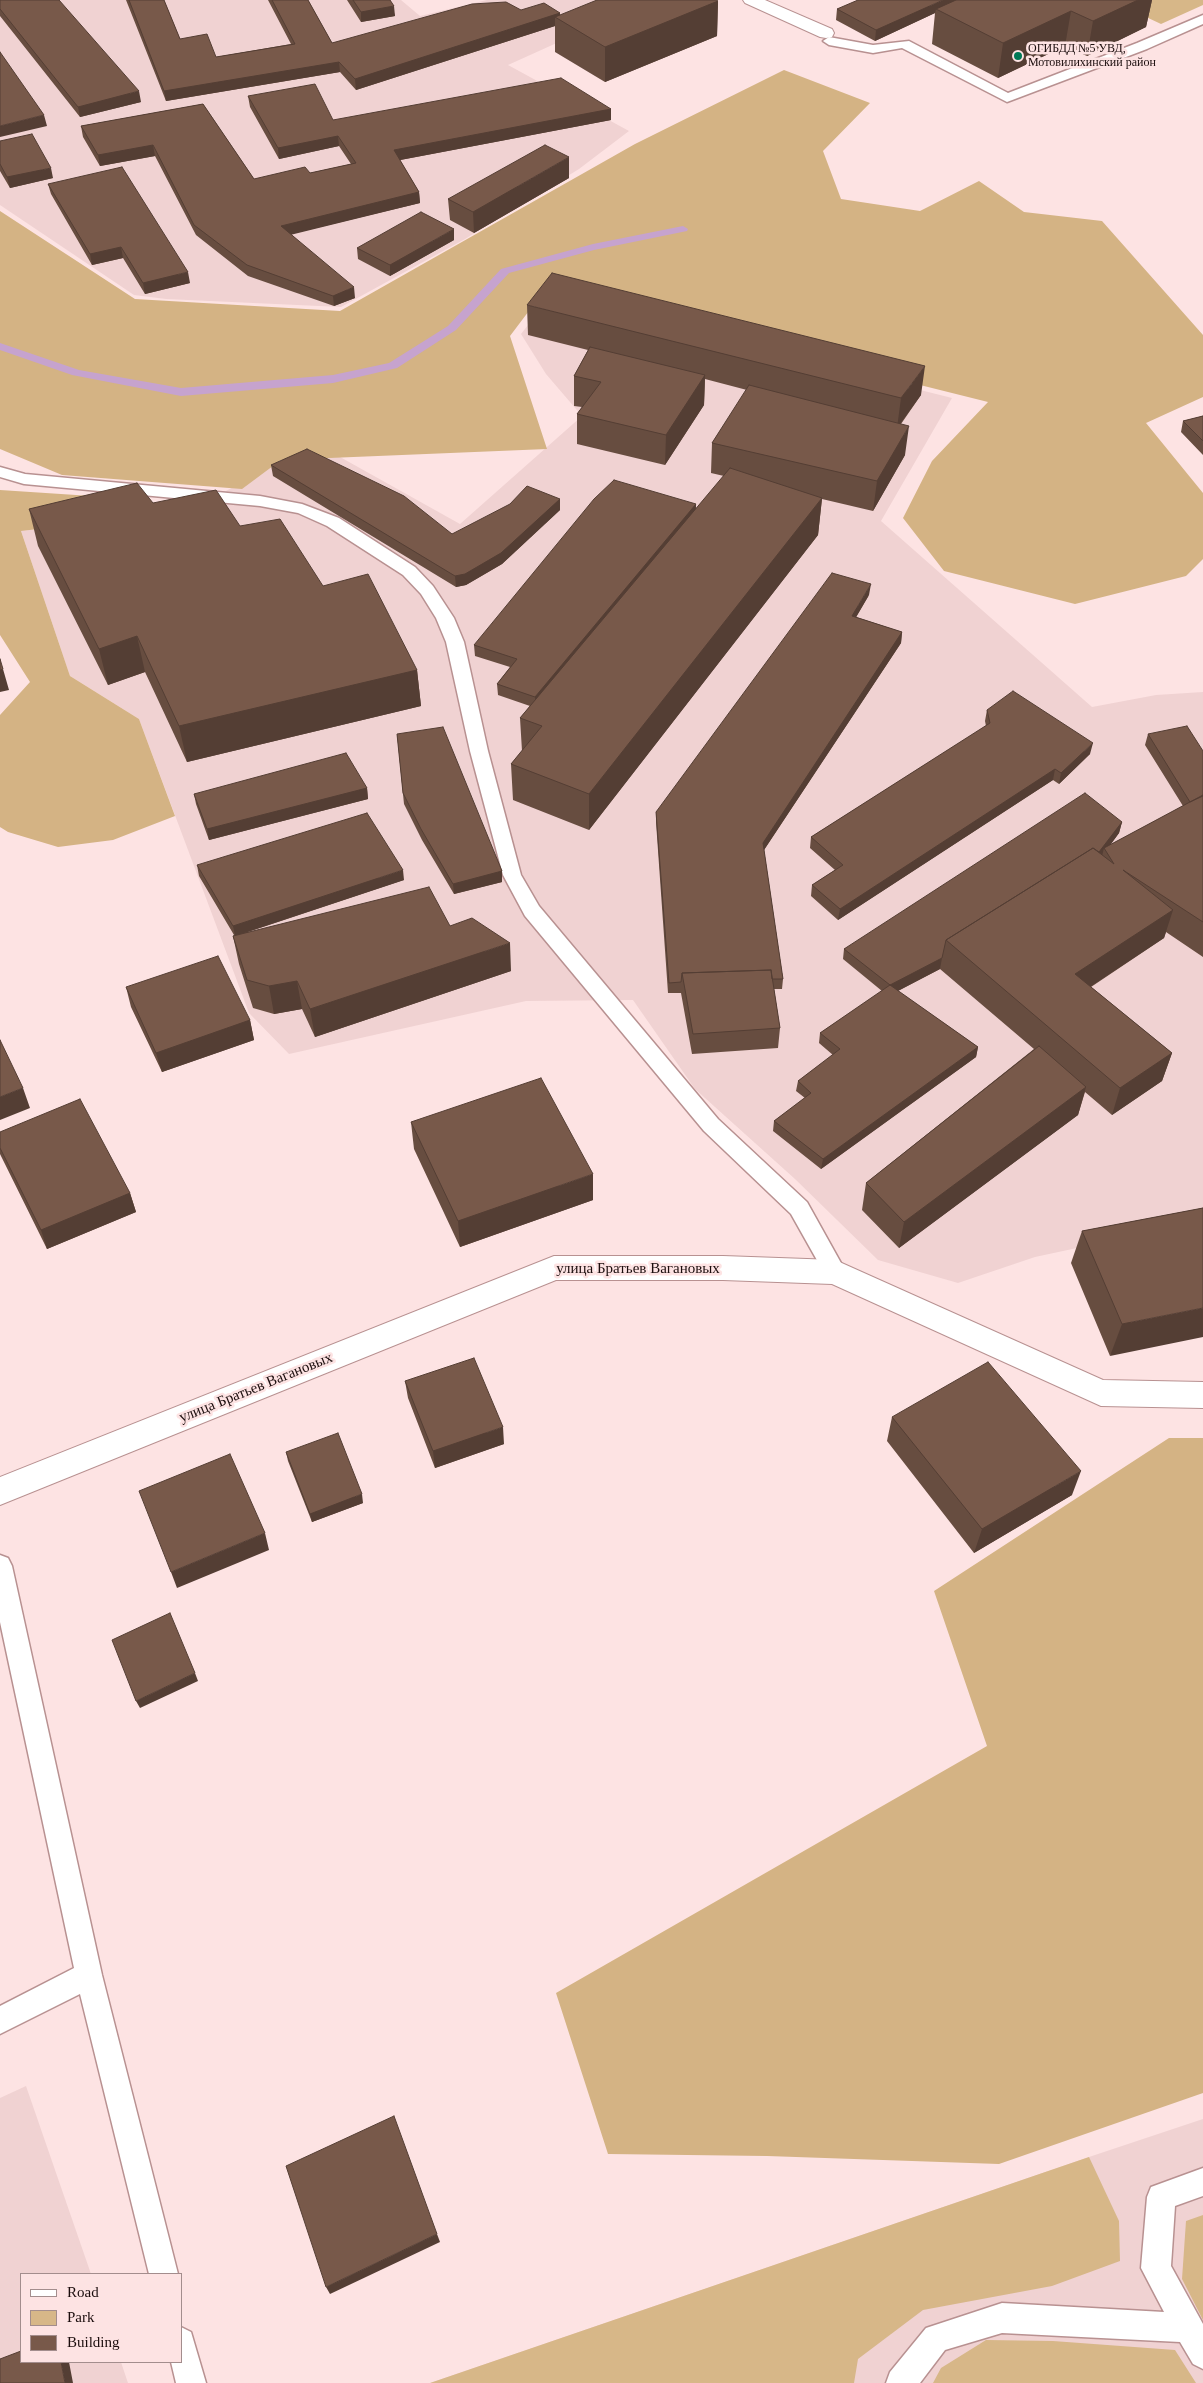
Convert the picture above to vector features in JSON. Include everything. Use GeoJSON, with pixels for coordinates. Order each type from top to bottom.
{"type":"FeatureCollection","features":[{"type":"Feature","properties":{"kind":"street"},"geometry":{"type":"LineString","coordinates":[[751,0],[827,37]]}},
{"type":"Feature","properties":{"kind":"street","name":"улица Братьев Вагановых"},"geometry":{"type":"LineString","coordinates":[[0,1491],[554,1268],[723,1268],[835,1272],[1101,1393],[1203,1395]]}},
{"type":"Feature","properties":{"kind":"lane"},"geometry":{"type":"LineString","coordinates":[[827,37],[873,49],[904,44],[1008,98],[1142,46],[1203,19]]}},
{"type":"Feature","properties":{"kind":"lane"},"geometry":{"type":"LineString","coordinates":[[0,472],[24,478],[260,501],[302,509],[333,522],[409,570],[426,590],[445,618],[455,642],[479,751],[512,875],[532,911],[711,1125],[799,1208],[835,1272]]}},
{"type":"Feature","properties":{"kind":"lane"},"geometry":{"type":"LineString","coordinates":[[0,1566],[88,1975],[164,2273]]}},
{"type":"Feature","properties":{"kind":"lane"},"geometry":{"type":"LineString","coordinates":[[0,2020],[88,1975]]}},
{"type":"Feature","properties":{"kind":"lane"},"geometry":{"type":"LineString","coordinates":[[1203,2182],[1161,2197],[1156,2268],[1203,2354]]}},
{"type":"Feature","properties":{"kind":"lane"},"geometry":{"type":"LineString","coordinates":[[901,2383],[936,2338],[1002,2318],[1189,2328]]}},
{"type":"Feature","properties":{"kind":"lane"},"geometry":{"type":"LineString","coordinates":[[182,2346],[192,2383]]}},
{"type":"Feature","properties":{"kind":"shaded area"},"geometry":{"type":"Polygon","coordinates":[[[0,0],[401,0],[420,16],[487,0],[643,0],[643,4],[508,65],[629,131],[579,169],[465,239],[341,307],[166,299],[134,295],[0,205],[0,0]]]}},
{"type":"Feature","properties":{"kind":"shaded area"},"geometry":{"type":"Polygon","coordinates":[[[784,70],[870,103],[823,151],[841,199],[920,211],[979,181],[1024,212],[1102,221],[1203,335],[1203,397],[1146,423],[1203,493],[1203,559],[1186,576],[1075,604],[944,571],[903,518],[932,461],[988,402],[544,291],[510,336],[547,449],[281,460],[242,489],[62,475],[0,449],[0,211],[135,299],[340,311],[635,144],[784,70]]]}},
{"type":"Feature","properties":{"kind":"shaded area"},"geometry":{"type":"Polygon","coordinates":[[[550,297],[952,398],[881,521],[1092,707],[1156,695],[1203,692],[1203,1221],[1035,1257],[958,1283],[878,1260],[795,1179],[695,1089],[633,1000],[526,1001],[289,1054],[249,1013],[139,719],[70,676],[21,531],[187,512],[315,443],[460,524],[582,416],[546,374],[521,334],[550,297]]]}},
{"type":"Feature","properties":{"kind":"shaded area"},"geometry":{"type":"Polygon","coordinates":[[[0,490],[137,499],[187,512],[21,531],[70,676],[139,719],[175,816],[113,840],[58,847],[8,832],[0,827],[0,715],[30,682],[0,635],[0,490]]]}},
{"type":"Feature","properties":{"kind":"shaded area"},"geometry":{"type":"Polygon","coordinates":[[[1169,1438],[1203,1438],[1203,2093],[999,2164],[767,2156],[608,2154],[556,1993],[987,1746],[934,1591],[1169,1438]]]}},
{"type":"Feature","properties":{"kind":"shaded area"},"geometry":{"type":"Polygon","coordinates":[[[26,2086],[91,2273],[20,2273],[20,2363],[121,2363],[128,2383],[0,2383],[0,2098],[26,2086]]]}},
{"type":"Feature","properties":{"kind":"shaded area"},"geometry":{"type":"Polygon","coordinates":[[[1203,2119],[1203,2383],[430,2383],[1089,2157],[1203,2119]]]}},
{"type":"Feature","properties":{"kind":"green space"},"geometry":{"type":"Polygon","coordinates":[[[1110,0],[1203,0],[1203,5],[1161,24],[1110,0]]]}},
{"type":"Feature","properties":{"kind":"green space"},"geometry":{"type":"Polygon","coordinates":[[[1089,2157],[1119,2221],[1120,2261],[1052,2286],[923,2310],[858,2359],[854,2383],[430,2383],[1089,2157]]]}},
{"type":"Feature","properties":{"kind":"green space"},"geometry":{"type":"Polygon","coordinates":[[[1203,2215],[1203,2320],[1182,2279],[1186,2221],[1203,2215]]]}},
{"type":"Feature","properties":{"kind":"green space"},"geometry":{"type":"Polygon","coordinates":[[[986,2340],[1053,2341],[1175,2350],[1196,2383],[933,2383],[941,2368],[986,2340]]]}},
{"type":"Feature","properties":{"kind":"building"},"geometry":{"type":"Polygon","coordinates":[[[0,0],[59,0],[139,91],[78,107],[0,9],[0,0]]]}},
{"type":"Feature","properties":{"kind":"building"},"geometry":{"type":"Polygon","coordinates":[[[129,0],[164,0],[180,39],[207,34],[216,57],[295,44],[272,0],[308,0],[332,43],[472,4],[506,2],[521,10],[544,3],[560,13],[355,79],[339,62],[164,91],[129,0]]]}},
{"type":"Feature","properties":{"kind":"building"},"geometry":{"type":"Polygon","coordinates":[[[353,0],[390,0],[394,6],[361,12],[353,0]]]}},
{"type":"Feature","properties":{"kind":"building"},"geometry":{"type":"Polygon","coordinates":[[[597,0],[718,1],[605,47],[555,17],[597,0]]]}},
{"type":"Feature","properties":{"kind":"building"},"geometry":{"type":"Polygon","coordinates":[[[858,0],[943,0],[876,30],[837,9],[858,0]]]}},
{"type":"Feature","properties":{"kind":"building"},"geometry":{"type":"Polygon","coordinates":[[[956,0],[1138,0],[1093,21],[1071,11],[1003,43],[936,9],[956,0]]]}},
{"type":"Feature","properties":{"kind":"building"},"geometry":{"type":"Polygon","coordinates":[[[0,52],[44,115],[0,126],[0,52]]]}},
{"type":"Feature","properties":{"kind":"building"},"geometry":{"type":"Polygon","coordinates":[[[561,78],[611,109],[394,150],[419,192],[281,226],[354,287],[333,296],[247,265],[194,225],[153,145],[98,155],[81,126],[203,104],[254,179],[305,167],[310,173],[356,163],[338,136],[278,148],[248,96],[315,84],[333,120],[561,78]]]}},
{"type":"Feature","properties":{"kind":"building"},"geometry":{"type":"Polygon","coordinates":[[[32,134],[51,168],[7,177],[0,164],[0,141],[32,134]]]}},
{"type":"Feature","properties":{"kind":"building"},"geometry":{"type":"Polygon","coordinates":[[[545,145],[569,157],[473,212],[448,199],[545,145]]]}},
{"type":"Feature","properties":{"kind":"building"},"geometry":{"type":"Polygon","coordinates":[[[122,167],[188,272],[143,283],[121,247],[90,254],[48,184],[122,167]]]}},
{"type":"Feature","properties":{"kind":"building"},"geometry":{"type":"Polygon","coordinates":[[[421,212],[454,229],[390,265],[357,248],[421,212]]]}},
{"type":"Feature","properties":{"kind":"building"},"geometry":{"type":"Polygon","coordinates":[[[552,273],[925,366],[901,398],[527,305],[552,273]]]}},
{"type":"Feature","properties":{"kind":"building"},"geometry":{"type":"Polygon","coordinates":[[[590,347],[705,375],[666,435],[577,414],[601,382],[574,376],[590,347]]]}},
{"type":"Feature","properties":{"kind":"building"},"geometry":{"type":"Polygon","coordinates":[[[749,385],[909,426],[877,481],[712,443],[749,385]]]}},
{"type":"Feature","properties":{"kind":"building"},"geometry":{"type":"Polygon","coordinates":[[[1203,416],[1203,441],[1183,421],[1203,416]]]}},
{"type":"Feature","properties":{"kind":"building"},"geometry":{"type":"Polygon","coordinates":[[[307,449],[404,496],[452,534],[510,504],[527,486],[560,499],[501,553],[465,574],[455,576],[271,465],[307,449]]]}},
{"type":"Feature","properties":{"kind":"building"},"geometry":{"type":"Polygon","coordinates":[[[730,468],[822,498],[589,794],[511,764],[542,726],[520,718],[730,468]]]}},
{"type":"Feature","properties":{"kind":"building"},"geometry":{"type":"Polygon","coordinates":[[[614,480],[696,504],[535,697],[497,684],[517,659],[474,645],[594,499],[614,480]]]}},
{"type":"Feature","properties":{"kind":"building"},"geometry":{"type":"Polygon","coordinates":[[[137,483],[153,503],[216,490],[240,526],[280,519],[323,586],[368,574],[417,670],[179,726],[137,636],[99,649],[29,509],[137,483]]]}},
{"type":"Feature","properties":{"kind":"building"},"geometry":{"type":"Polygon","coordinates":[[[832,573],[871,584],[852,616],[902,632],[763,843],[783,979],[772,979],[771,970],[682,973],[681,982],[669,983],[656,812],[832,573]]]}},
{"type":"Feature","properties":{"kind":"building"},"geometry":{"type":"Polygon","coordinates":[[[0,659],[3,669],[0,670],[0,659]]]}},
{"type":"Feature","properties":{"kind":"building"},"geometry":{"type":"Polygon","coordinates":[[[1013,691],[1093,743],[1061,773],[1055,769],[840,909],[812,885],[843,865],[811,837],[990,723],[987,710],[1013,691]]]}},
{"type":"Feature","properties":{"kind":"building"},"geometry":{"type":"Polygon","coordinates":[[[1187,726],[1203,751],[1203,796],[1190,802],[1148,734],[1187,726]]]}},
{"type":"Feature","properties":{"kind":"building"},"geometry":{"type":"Polygon","coordinates":[[[443,727],[502,871],[453,884],[421,829],[403,793],[397,734],[443,727]]]}},
{"type":"Feature","properties":{"kind":"building"},"geometry":{"type":"Polygon","coordinates":[[[346,753],[367,788],[207,829],[194,794],[346,753]]]}},
{"type":"Feature","properties":{"kind":"building"},"geometry":{"type":"Polygon","coordinates":[[[1085,793],[1122,822],[1099,852],[1093,848],[946,940],[942,958],[890,985],[844,949],[1085,793]]]}},
{"type":"Feature","properties":{"kind":"building"},"geometry":{"type":"Polygon","coordinates":[[[1203,795],[1203,922],[1123,870],[1173,910],[1075,974],[1172,1053],[1120,1088],[946,940],[1093,848],[1114,864],[1104,848],[1203,795]]]}},
{"type":"Feature","properties":{"kind":"building"},"geometry":{"type":"Polygon","coordinates":[[[367,813],[403,870],[233,926],[197,865],[367,813]]]}},
{"type":"Feature","properties":{"kind":"building"},"geometry":{"type":"Polygon","coordinates":[[[429,887],[450,926],[472,918],[510,943],[310,1009],[297,981],[269,986],[247,980],[233,936],[429,887]]]}},
{"type":"Feature","properties":{"kind":"building"},"geometry":{"type":"Polygon","coordinates":[[[218,956],[250,1020],[156,1053],[126,987],[218,956]]]}},
{"type":"Feature","properties":{"kind":"building"},"geometry":{"type":"Polygon","coordinates":[[[771,970],[780,1028],[693,1034],[682,973],[771,970]]]}},
{"type":"Feature","properties":{"kind":"building"},"geometry":{"type":"Polygon","coordinates":[[[890,985],[978,1047],[823,1159],[774,1121],[811,1093],[798,1081],[840,1049],[820,1033],[890,985]]]}},
{"type":"Feature","properties":{"kind":"building"},"geometry":{"type":"Polygon","coordinates":[[[0,1040],[23,1088],[0,1097],[0,1040]]]}},
{"type":"Feature","properties":{"kind":"building"},"geometry":{"type":"Polygon","coordinates":[[[1039,1046],[1086,1087],[904,1222],[866,1183],[1039,1046]]]}},
{"type":"Feature","properties":{"kind":"building"},"geometry":{"type":"Polygon","coordinates":[[[541,1078],[593,1174],[458,1221],[411,1122],[541,1078]]]}},
{"type":"Feature","properties":{"kind":"building"},"geometry":{"type":"Polygon","coordinates":[[[80,1099],[130,1193],[41,1230],[0,1148],[0,1132],[80,1099]]]}},
{"type":"Feature","properties":{"kind":"building"},"geometry":{"type":"Polygon","coordinates":[[[1203,1208],[1203,1308],[1122,1324],[1082,1231],[1203,1208]]]}},
{"type":"Feature","properties":{"kind":"building"},"geometry":{"type":"Polygon","coordinates":[[[474,1358],[503,1427],[433,1451],[405,1381],[474,1358]]]}},
{"type":"Feature","properties":{"kind":"building"},"geometry":{"type":"Polygon","coordinates":[[[988,1362],[1081,1471],[982,1529],[892,1417],[988,1362]]]}},
{"type":"Feature","properties":{"kind":"building"},"geometry":{"type":"Polygon","coordinates":[[[338,1433],[362,1494],[310,1514],[286,1452],[338,1433]]]}},
{"type":"Feature","properties":{"kind":"building"},"geometry":{"type":"Polygon","coordinates":[[[230,1454],[265,1533],[171,1572],[139,1491],[230,1454]]]}},
{"type":"Feature","properties":{"kind":"building"},"geometry":{"type":"Polygon","coordinates":[[[170,1613],[195,1673],[136,1701],[112,1640],[170,1613]]]}},
{"type":"Feature","properties":{"kind":"building"},"geometry":{"type":"Polygon","coordinates":[[[394,2116],[437,2234],[326,2287],[286,2166],[394,2116]]]}},
{"type":"Feature","properties":{"kind":"building"},"geometry":{"type":"Polygon","coordinates":[[[20,2351],[20,2363],[61,2363],[65,2383],[0,2383],[0,2359],[20,2351]]]}},
{"type":"Feature","properties":{"kind":"waterway"},"geometry":{"type":"LineString","coordinates":[[0,346],[76,373],[181,392],[333,379],[393,366],[452,328],[505,271],[593,247],[683,229]]}},
{"type":"Feature","properties":{"kind":"place","name":"ОГИБДД №5 УВД, Мотовилихинский район"},"geometry":{"type":"Point","coordinates":[1018,56]}}]}
